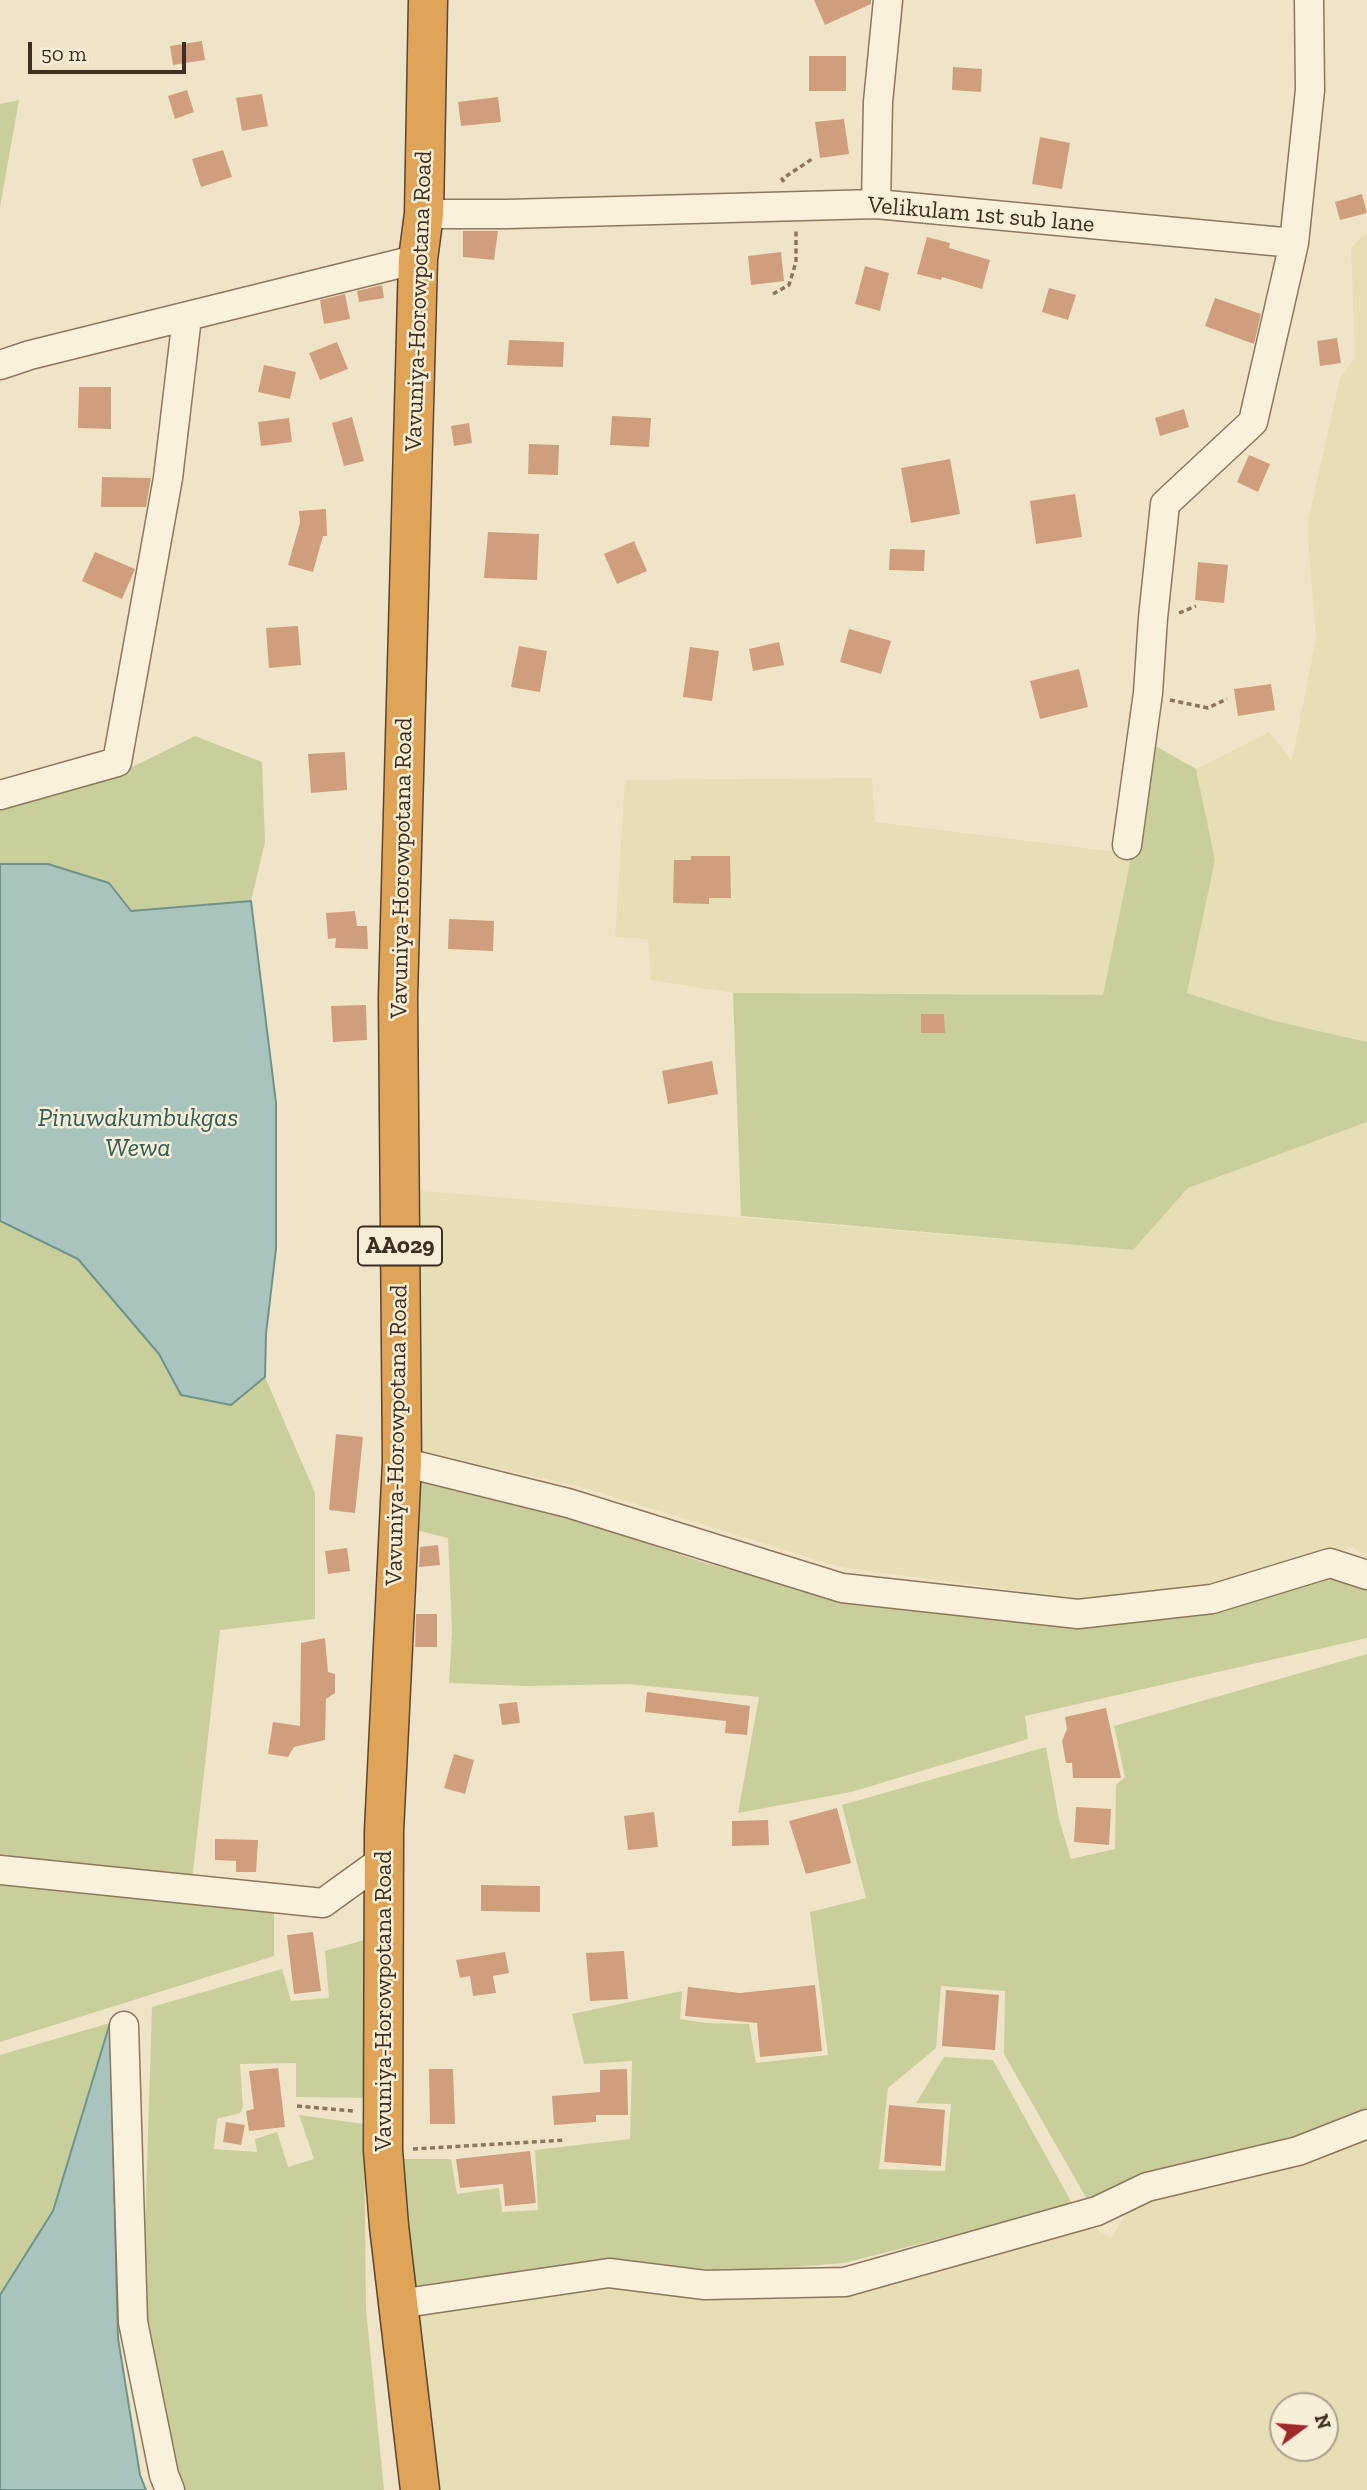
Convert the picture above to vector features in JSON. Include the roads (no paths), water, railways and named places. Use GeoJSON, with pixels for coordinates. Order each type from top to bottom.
{"type":"FeatureCollection","features":[{"type":"Feature","properties":{"kind":"highway","name":"Vavuniya-Horowpotana Road"},"geometry":{"type":"LineString","coordinates":[[420,2490],[398,2304],[383,2132],[384,1859],[402,1462],[398,1039],[418,259],[424,214],[428,0]]}},
{"type":"Feature","properties":{"kind":"street"},"geometry":{"type":"LineString","coordinates":[[876,204],[878,102],[888,0]]}},
{"type":"Feature","properties":{"kind":"street"},"geometry":{"type":"LineString","coordinates":[[1127,845],[1148,693],[1165,504],[1253,422],[1294,243],[1310,90],[1309,0]]}},
{"type":"Feature","properties":{"kind":"street","name":"Velikulam 1st sub lane"},"geometry":{"type":"LineString","coordinates":[[424,214],[797,208],[876,204],[1294,243]]}},
{"type":"Feature","properties":{"kind":"street"},"geometry":{"type":"LineString","coordinates":[[0,365],[30,355],[418,259]]}},
{"type":"Feature","properties":{"kind":"street"},"geometry":{"type":"LineString","coordinates":[[0,795],[117,762],[168,478],[187,317]]}},
{"type":"Feature","properties":{"kind":"street"},"geometry":{"type":"LineString","coordinates":[[402,1462],[568,1503],[842,1588],[1079,1614],[1212,1599],[1330,1563],[1367,1575]]}},
{"type":"Feature","properties":{"kind":"street"},"geometry":{"type":"LineString","coordinates":[[0,1870],[323,1903],[384,1859]]}},
{"type":"Feature","properties":{"kind":"street"},"geometry":{"type":"LineString","coordinates":[[124,2026],[134,2322],[164,2475],[170,2490]]}},
{"type":"Feature","properties":{"kind":"street"},"geometry":{"type":"LineString","coordinates":[[398,2304],[609,2273],[705,2285],[845,2281],[1097,2211],[1147,2187],[1298,2151],[1367,2124]]}},
{"type":"Feature","properties":{"kind":"water","name":"Pinuwakumbukgas Wewa"},"geometry":{"type":"Polygon","coordinates":[[[0,864],[48,864],[109,883],[131,911],[251,901],[276,1103],[276,1249],[266,1334],[265,1377],[231,1405],[181,1395],[159,1354],[78,1259],[0,1221],[0,864]]]}},
{"type":"Feature","properties":{"kind":"water"},"geometry":{"type":"Polygon","coordinates":[[[110,2023],[118,2338],[140,2475],[146,2490],[0,2490],[0,2295],[53,2211],[110,2023]]]}}]}
